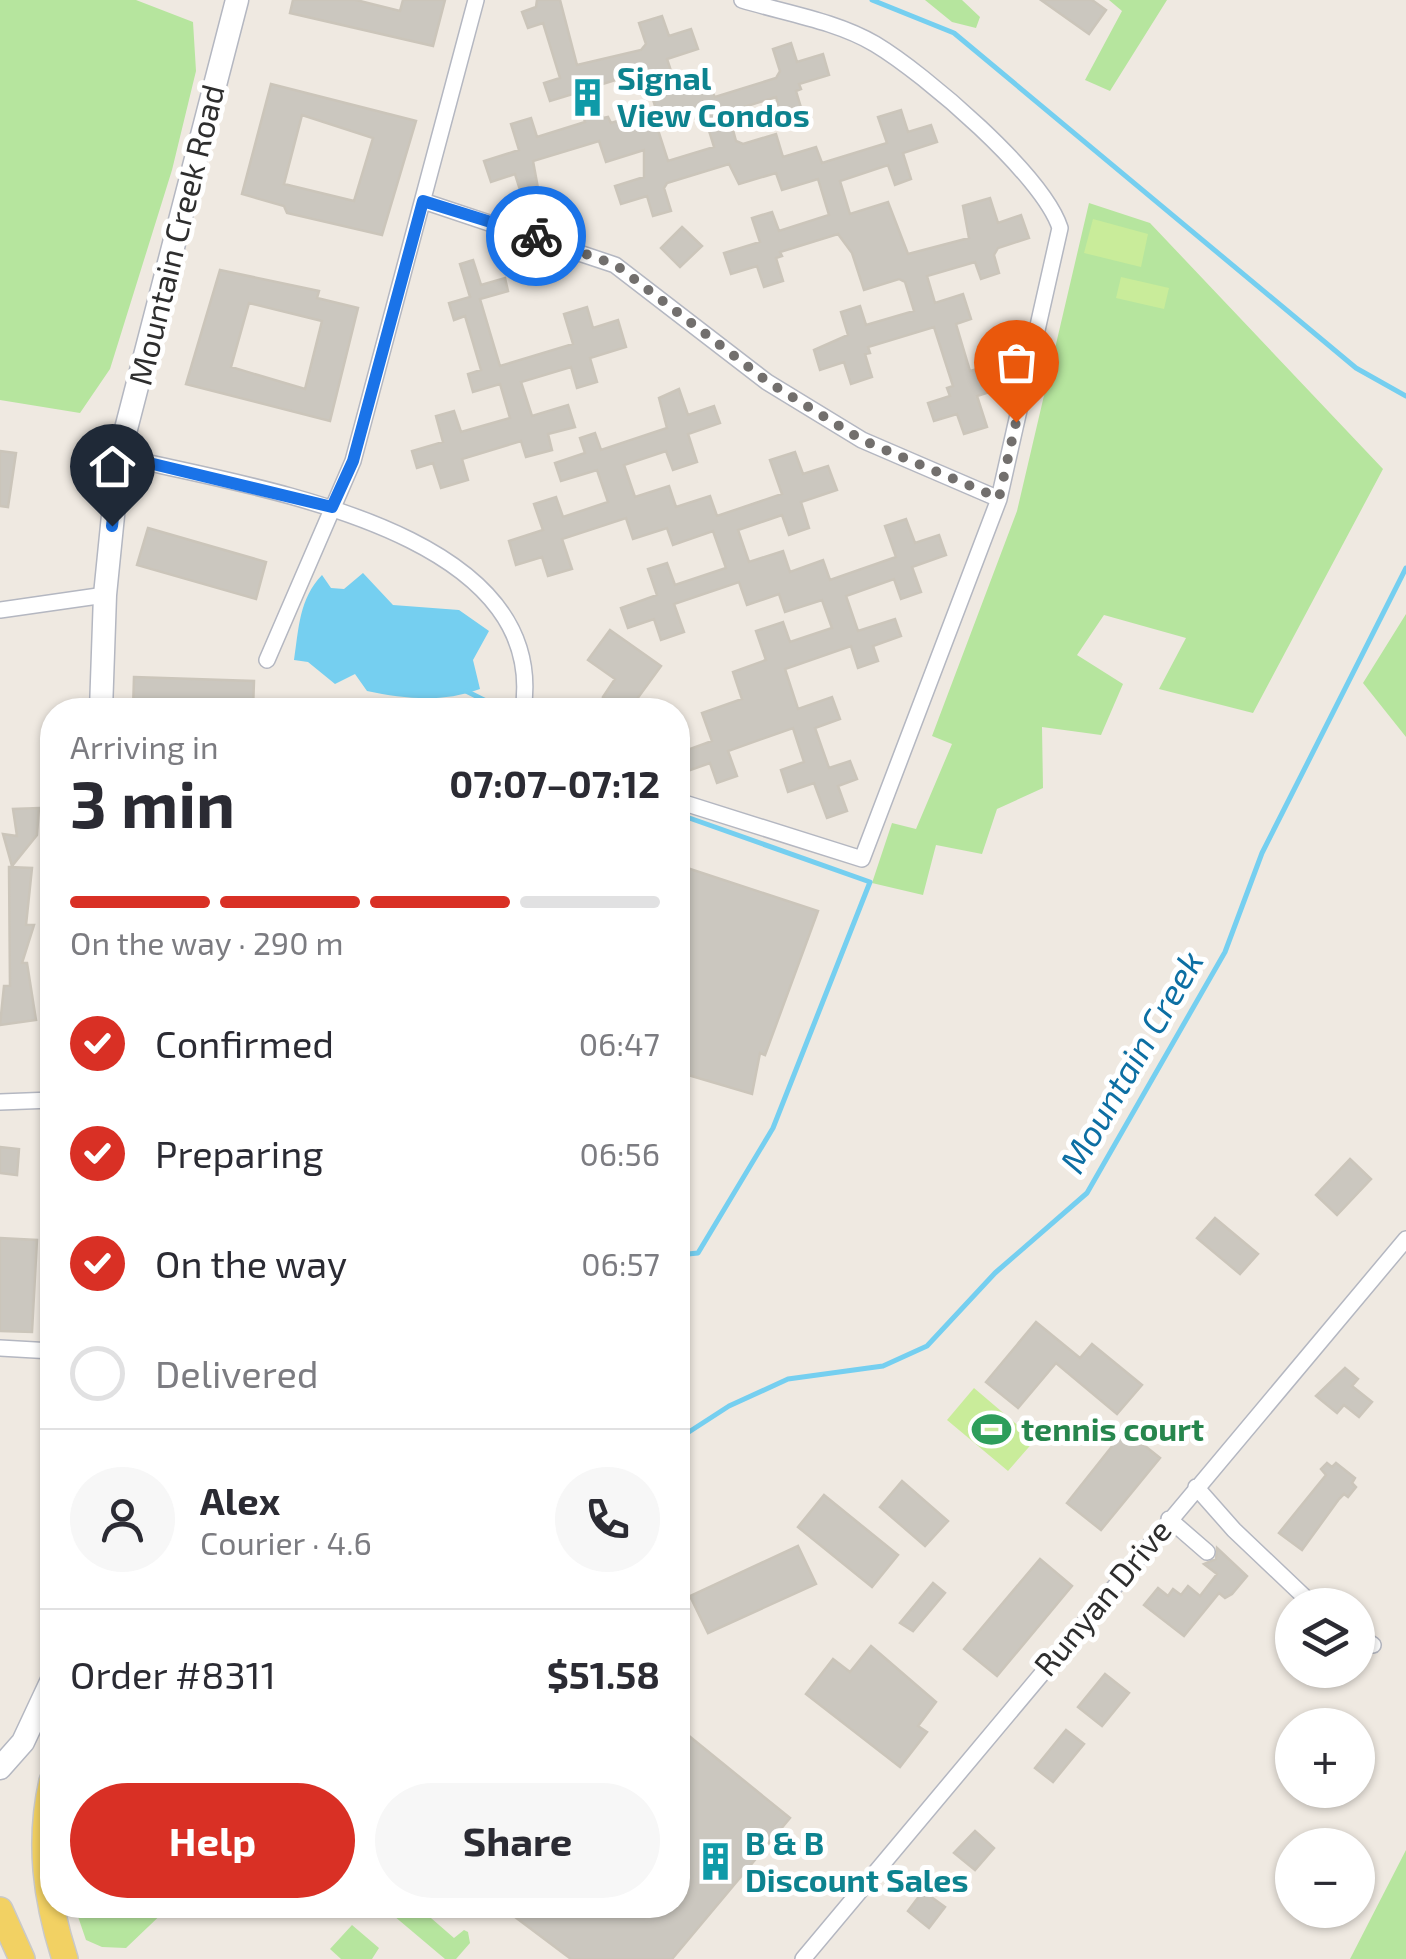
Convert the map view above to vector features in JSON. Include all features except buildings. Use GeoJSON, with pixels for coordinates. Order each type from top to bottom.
{"type":"FeatureCollection","features":[{"type":"Feature","properties":{"kind":"main road","name":"Mountain Creek Road"},"geometry":{"type":"LineString","coordinates":[[101,698],[105,595],[120,456],[237,0]]}},
{"type":"Feature","properties":{"kind":"main road"},"geometry":{"type":"LineString","coordinates":[[0,1768],[23,1742],[40,1706]]}},
{"type":"Feature","properties":{"kind":"main road"},"geometry":{"type":"LineString","coordinates":[[0,1910],[22,1959]]}},
{"type":"Feature","properties":{"kind":"main road"},"geometry":{"type":"LineString","coordinates":[[55,1918],[65,1959]]}},
{"type":"Feature","properties":{"kind":"street"},"geometry":{"type":"LineString","coordinates":[[267,660],[353,461],[476,0]]}},
{"type":"Feature","properties":{"kind":"street"},"geometry":{"type":"LineString","coordinates":[[690,805],[862,860],[999,498],[1060,228],[1054,208],[972,120],[874,43],[742,0]]}},
{"type":"Feature","properties":{"kind":"street"},"geometry":{"type":"LineString","coordinates":[[423,201],[616,265],[768,382],[862,440],[999,498]]}},
{"type":"Feature","properties":{"kind":"street"},"geometry":{"type":"LineString","coordinates":[[120,456],[332,507],[428,548],[484,592],[516,630],[528,676],[525,698]]}},
{"type":"Feature","properties":{"kind":"street"},"geometry":{"type":"LineString","coordinates":[[0,610],[105,595]]}},
{"type":"Feature","properties":{"kind":"street"},"geometry":{"type":"LineString","coordinates":[[0,1102],[40,1100]]}},
{"type":"Feature","properties":{"kind":"street","name":"Runyan Drive"},"geometry":{"type":"LineString","coordinates":[[803,1959],[1406,1239]]}},
{"type":"Feature","properties":{"kind":"street"},"geometry":{"type":"LineString","coordinates":[[0,1348],[40,1351]]}},
{"type":"Feature","properties":{"kind":"street"},"geometry":{"type":"LineString","coordinates":[[1196,1486],[1234,1530],[1295,1588]]}},
{"type":"Feature","properties":{"kind":"street"},"geometry":{"type":"LineString","coordinates":[[1169,1519],[1207,1552]]}},
{"type":"Feature","properties":{"kind":"green space"},"geometry":{"type":"Polygon","coordinates":[[[0,0],[136,0],[193,22],[196,71],[172,170],[110,369],[80,413],[0,400],[0,0]]]}},
{"type":"Feature","properties":{"kind":"green space"},"geometry":{"type":"Polygon","coordinates":[[[925,0],[962,0],[980,17],[976,28],[952,22],[925,0]]]}},
{"type":"Feature","properties":{"kind":"green space"},"geometry":{"type":"Polygon","coordinates":[[[1109,0],[1167,0],[1110,91],[1085,80],[1122,11],[1109,0]]]}},
{"type":"Feature","properties":{"kind":"green space"},"geometry":{"type":"Polygon","coordinates":[[[1089,203],[1150,223],[1383,469],[1253,713],[1159,689],[1186,638],[1104,615],[1077,655],[1123,684],[1101,735],[1042,727],[1043,788],[997,809],[982,854],[936,845],[923,895],[872,883],[892,823],[916,829],[952,744],[932,736],[1017,511],[1089,203]]]}},
{"type":"Feature","properties":{"kind":"green space"},"geometry":{"type":"Polygon","coordinates":[[[1093,219],[1148,234],[1141,267],[1084,253],[1093,219]]]}},
{"type":"Feature","properties":{"kind":"green space"},"geometry":{"type":"Polygon","coordinates":[[[1121,277],[1169,288],[1164,309],[1116,298],[1121,277]]]}},
{"type":"Feature","properties":{"kind":"green space"},"geometry":{"type":"Polygon","coordinates":[[[1406,614],[1406,737],[1363,683],[1406,614]]]}},
{"type":"Feature","properties":{"kind":"green space","name":"tennis court"},"geometry":{"type":"Polygon","coordinates":[[[974,1388],[1035,1440],[1008,1471],[947,1420],[974,1388]]]}},
{"type":"Feature","properties":{"kind":"green space"},"geometry":{"type":"Polygon","coordinates":[[[1406,1850],[1406,1959],[1350,1959],[1366,1928],[1375,1928],[1375,1910],[1406,1850]]]}},
{"type":"Feature","properties":{"kind":"green space"},"geometry":{"type":"Polygon","coordinates":[[[78,1918],[157,1918],[126,1948],[102,1947],[86,1940],[78,1918]]]}},
{"type":"Feature","properties":{"kind":"green space"},"geometry":{"type":"Polygon","coordinates":[[[396,1918],[431,1918],[454,1938],[464,1930],[468,1932],[470,1943],[456,1959],[445,1959],[396,1918]]]}},
{"type":"Feature","properties":{"kind":"green space"},"geometry":{"type":"Polygon","coordinates":[[[352,1925],[379,1948],[372,1959],[341,1959],[330,1949],[352,1925]]]}},
{"type":"Feature","properties":{"kind":"water"},"geometry":{"type":"Polygon","coordinates":[[[363,573],[393,605],[459,610],[489,631],[473,660],[480,689],[438,698],[396,696],[367,691],[355,674],[335,684],[308,662],[294,660],[301,614],[314,584],[322,575],[331,588],[344,589],[363,573]]]}},
{"type":"Feature","properties":{"kind":"waterway"},"geometry":{"type":"LineString","coordinates":[[872,0],[954,33],[1356,368],[1406,396]]}},
{"type":"Feature","properties":{"kind":"waterway","name":"Mountain Creek"},"geometry":{"type":"LineString","coordinates":[[690,1431],[729,1406],[788,1379],[883,1366],[927,1346],[995,1273],[1087,1193],[1225,952],[1262,853],[1406,568]]}},
{"type":"Feature","properties":{"kind":"waterway"},"geometry":{"type":"LineString","coordinates":[[466,691],[480,698]]}},
{"type":"Feature","properties":{"kind":"waterway"},"geometry":{"type":"LineString","coordinates":[[690,818],[870,882],[773,1128],[698,1253],[690,1254]]}},
{"type":"Feature","properties":{"kind":"way so far"},"geometry":{"type":"LineString","coordinates":[[536,236],[616,265],[768,382],[862,440],[999,498],[1016,422]]}},
{"type":"Feature","properties":{"kind":"place","name":"Signal View Condos"},"geometry":{"type":"Point","coordinates":[587,97]}},
{"type":"Feature","properties":{"kind":"place","name":"tennis court"},"geometry":{"type":"Point","coordinates":[991,1430]}},
{"type":"Feature","properties":{"kind":"place","name":"B & B Discount Sales"},"geometry":{"type":"Point","coordinates":[715,1862]}},
{"type":"Feature","properties":{"kind":"route"},"geometry":{"type":"LineString","coordinates":[[112,526],[120,456],[332,507],[353,461],[423,201],[536,236]]}}]}
